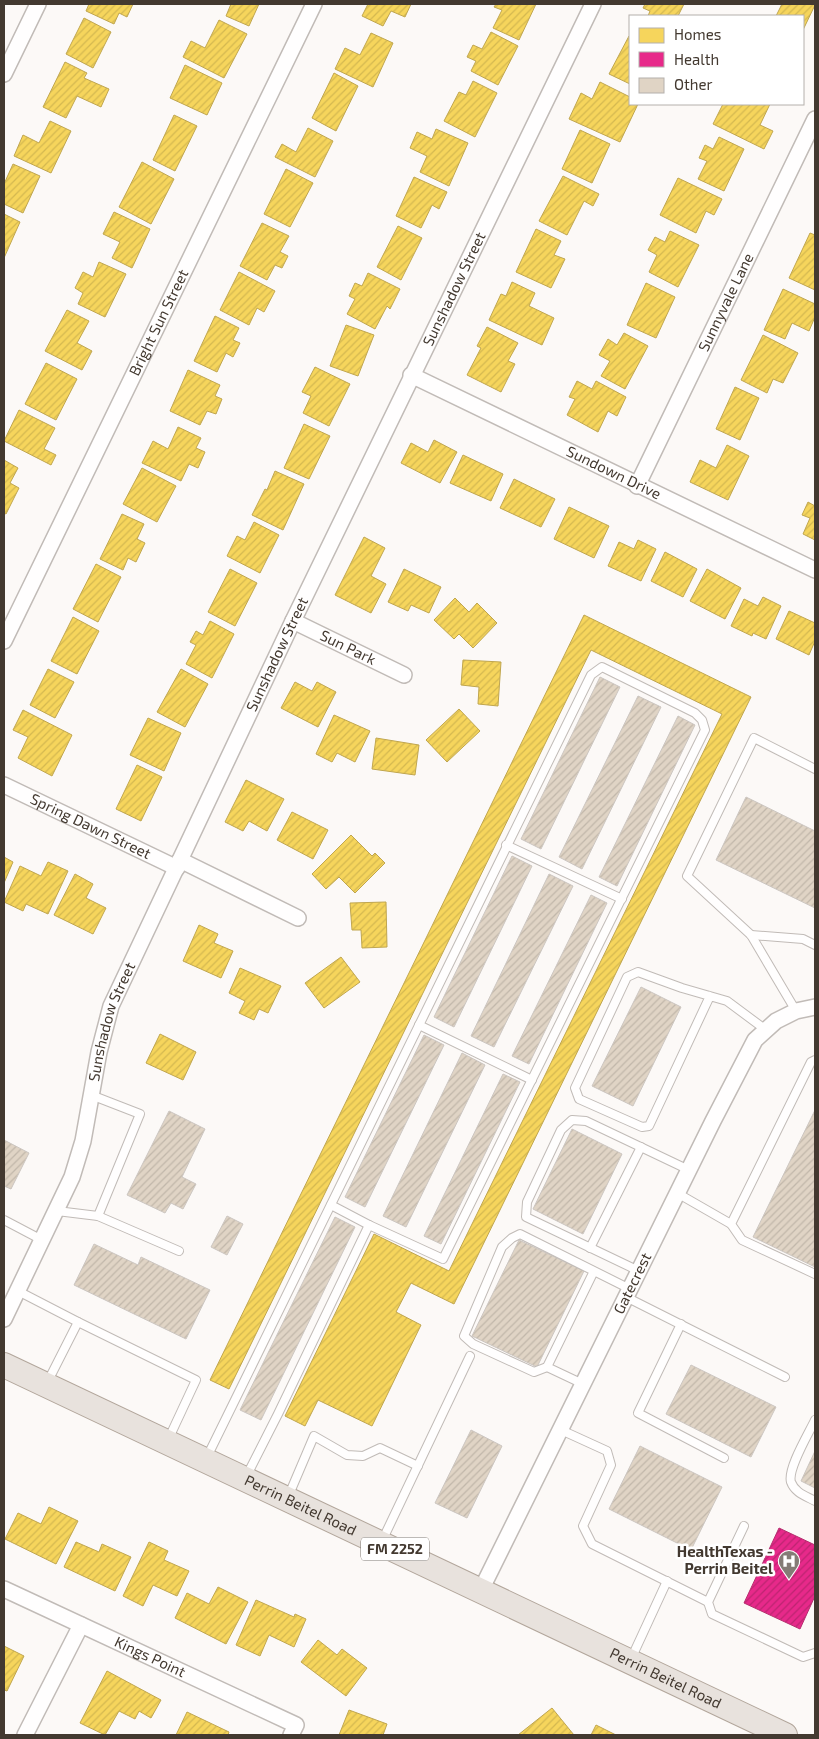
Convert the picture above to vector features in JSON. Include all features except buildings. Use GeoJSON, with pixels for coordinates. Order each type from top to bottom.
{"type":"FeatureCollection","features":[{"type":"Feature","properties":{"kind":"main road","name":"Perrin Beitel Road"},"geometry":{"type":"LineString","coordinates":[[4,1365],[785,1735]]}},
{"type":"Feature","properties":{"kind":"street"},"geometry":{"type":"LineString","coordinates":[[4,74],[38,4]]}},
{"type":"Feature","properties":{"kind":"street","name":"Bright Sun Street"},"geometry":{"type":"LineString","coordinates":[[4,641],[314,4]]}},
{"type":"Feature","properties":{"kind":"street","name":"Sunshadow Street"},"geometry":{"type":"LineString","coordinates":[[4,1318],[72,1178],[83,1141],[99,1052],[111,1006],[411,375],[593,4]]}},
{"type":"Feature","properties":{"kind":"street","name":"Sunnyvale Lane"},"geometry":{"type":"LineString","coordinates":[[637,486],[815,119]]}},
{"type":"Feature","properties":{"kind":"street","name":"Sundown Drive"},"geometry":{"type":"LineString","coordinates":[[411,375],[637,486],[815,570]]}},
{"type":"Feature","properties":{"kind":"street","name":"Sun Park"},"geometry":{"type":"LineString","coordinates":[[293,621],[404,675]]}},
{"type":"Feature","properties":{"kind":"street","name":"Spring Dawn Street"},"geometry":{"type":"LineString","coordinates":[[4,785],[298,918]]}},
{"type":"Feature","properties":{"kind":"street","name":"Gatecrest"},"geometry":{"type":"LineString","coordinates":[[482,1590],[677,1193],[755,1040],[776,1021],[796,1011],[815,1007]]}},
{"type":"Feature","properties":{"kind":"street","name":"Kings Point"},"geometry":{"type":"LineString","coordinates":[[4,1588],[293,1730]]}},
{"type":"Feature","properties":{"kind":"street"},"geometry":{"type":"LineString","coordinates":[[26,1735],[80,1625]]}},
{"type":"Feature","properties":{"kind":"lane"},"geometry":{"type":"LineString","coordinates":[[206,1460],[590,674],[602,667],[695,713],[702,720],[705,730],[443,1260],[331,1205]]}},
{"type":"Feature","properties":{"kind":"lane"},"geometry":{"type":"LineString","coordinates":[[796,1011],[751,936],[687,876],[754,738],[815,770]]}},
{"type":"Feature","properties":{"kind":"lane"},"geometry":{"type":"LineString","coordinates":[[506,845],[622,899]]}},
{"type":"Feature","properties":{"kind":"lane"},"geometry":{"type":"LineString","coordinates":[[751,936],[803,939],[815,944]]}},
{"type":"Feature","properties":{"kind":"lane"},"geometry":{"type":"LineString","coordinates":[[710,996],[649,1126],[642,1128],[579,1099],[575,1088],[627,977],[638,972],[682,988],[710,996],[727,1001],[766,1030]]}},
{"type":"Feature","properties":{"kind":"lane"},"geometry":{"type":"LineString","coordinates":[[419,1025],[532,1080]]}},
{"type":"Feature","properties":{"kind":"lane"},"geometry":{"type":"LineString","coordinates":[[731,1224],[811,1062],[815,1060]]}},
{"type":"Feature","properties":{"kind":"lane"},"geometry":{"type":"LineString","coordinates":[[91,1095],[140,1114],[98,1216]]}},
{"type":"Feature","properties":{"kind":"lane"},"geometry":{"type":"LineString","coordinates":[[639,1271],[526,1217],[526,1202],[561,1130],[572,1120],[586,1121],[689,1170]]}},
{"type":"Feature","properties":{"kind":"lane"},"geometry":{"type":"LineString","coordinates":[[590,1248],[641,1147]]}},
{"type":"Feature","properties":{"kind":"lane"},"geometry":{"type":"LineString","coordinates":[[677,1193],[731,1224],[742,1240],[815,1274]]}},
{"type":"Feature","properties":{"kind":"lane"},"geometry":{"type":"LineString","coordinates":[[56,1211],[98,1216],[179,1251]]}},
{"type":"Feature","properties":{"kind":"lane"},"geometry":{"type":"LineString","coordinates":[[4,1220],[42,1240]]}},
{"type":"Feature","properties":{"kind":"lane"},"geometry":{"type":"LineString","coordinates":[[245,1479],[369,1225]]}},
{"type":"Feature","properties":{"kind":"lane"},"geometry":{"type":"LineString","coordinates":[[594,1271],[547,1367],[534,1372],[473,1344],[464,1336],[502,1247],[520,1234],[594,1271],[681,1324],[785,1377]]}},
{"type":"Feature","properties":{"kind":"lane"},"geometry":{"type":"LineString","coordinates":[[18,1290],[196,1380],[167,1442]]}},
{"type":"Feature","properties":{"kind":"lane"},"geometry":{"type":"LineString","coordinates":[[46,1385],[78,1322]]}},
{"type":"Feature","properties":{"kind":"lane"},"geometry":{"type":"LineString","coordinates":[[681,1324],[638,1413],[724,1458]]}},
{"type":"Feature","properties":{"kind":"lane"},"geometry":{"type":"LineString","coordinates":[[381,1543],[470,1356]]}},
{"type":"Feature","properties":{"kind":"lane"},"geometry":{"type":"LineString","coordinates":[[547,1367],[583,1384]]}},
{"type":"Feature","properties":{"kind":"lane"},"geometry":{"type":"LineString","coordinates":[[815,1420],[792,1470],[791,1481],[799,1493],[815,1501]]}},
{"type":"Feature","properties":{"kind":"lane"},"geometry":{"type":"LineString","coordinates":[[561,1430],[607,1451],[611,1465],[583,1526],[592,1544],[708,1602]]}},
{"type":"Feature","properties":{"kind":"lane"},"geometry":{"type":"LineString","coordinates":[[287,1498],[314,1436],[347,1455],[363,1456],[380,1448],[418,1466]]}},
{"type":"Feature","properties":{"kind":"lane"},"geometry":{"type":"LineString","coordinates":[[744,1526],[708,1602],[712,1614],[803,1657],[815,1653]]}},
{"type":"Feature","properties":{"kind":"lane"},"geometry":{"type":"LineString","coordinates":[[630,1661],[666,1582]]}},
{"type":"Feature","properties":{"kind":"place","name":"HealthTexas - Perrin Beitel"},"geometry":{"type":"Point","coordinates":[789,1580]}}]}
